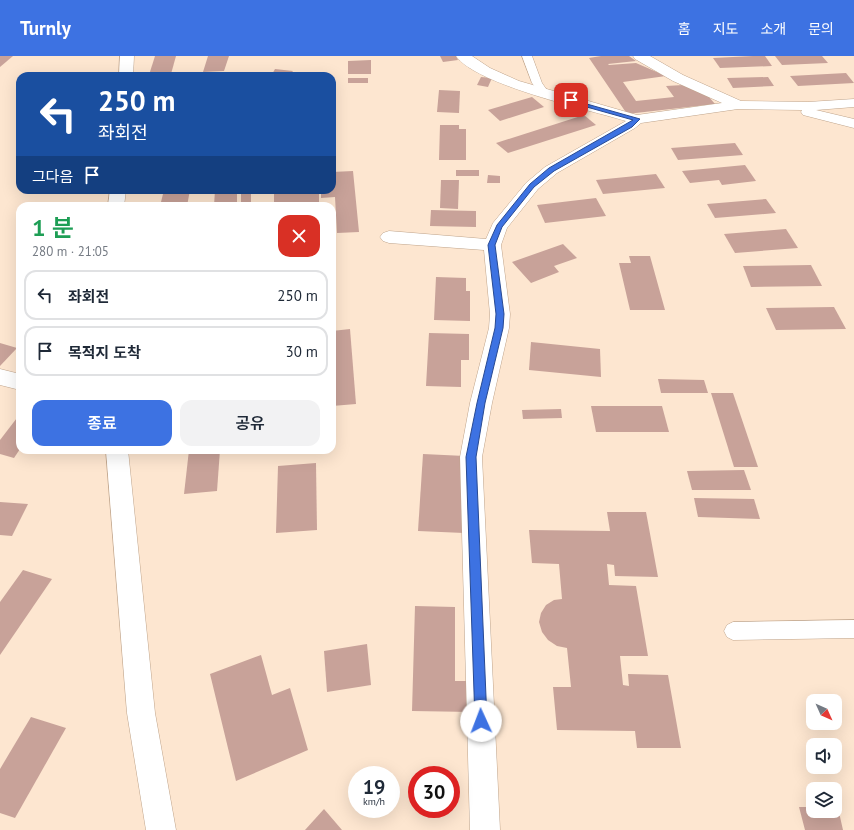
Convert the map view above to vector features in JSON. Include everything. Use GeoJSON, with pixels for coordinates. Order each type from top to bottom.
{"type":"FeatureCollection","features":[{"type":"Feature","properties":{"kind":"street"},"geometry":{"type":"LineString","coordinates":[[126,72],[127,56]]}},
{"type":"Feature","properties":{"kind":"street"},"geometry":{"type":"LineString","coordinates":[[464,56],[471,63],[499,78],[544,93],[637,119],[738,105],[784,106],[854,103]]}},
{"type":"Feature","properties":{"kind":"street"},"geometry":{"type":"LineString","coordinates":[[640,56],[685,81],[738,105]]}},
{"type":"Feature","properties":{"kind":"street"},"geometry":{"type":"LineString","coordinates":[[784,106],[854,124]]}},
{"type":"Feature","properties":{"kind":"street"},"geometry":{"type":"LineString","coordinates":[[485,830],[471,457],[481,403],[499,328],[500,314],[492,245],[499,227],[532,186],[551,170],[630,125],[637,119]]}},
{"type":"Feature","properties":{"kind":"street"},"geometry":{"type":"LineString","coordinates":[[389,237],[492,245]]}},
{"type":"Feature","properties":{"kind":"street"},"geometry":{"type":"LineString","coordinates":[[0,377],[16,381]]}},
{"type":"Feature","properties":{"kind":"street"},"geometry":{"type":"LineString","coordinates":[[117,454],[141,713],[161,830]]}},
{"type":"Feature","properties":{"kind":"lane"},"geometry":{"type":"LineString","coordinates":[[527,56],[537,83],[544,93]]}},
{"type":"Feature","properties":{"kind":"lane"},"geometry":{"type":"LineString","coordinates":[[733,631],[854,629]]}},
{"type":"Feature","properties":{"kind":"building"},"geometry":{"type":"Polygon","coordinates":[[[0,56],[13,56],[0,67],[0,56]]]}},
{"type":"Feature","properties":{"kind":"building"},"geometry":{"type":"Polygon","coordinates":[[[155,56],[176,56],[172,72],[150,72],[155,56]]]}},
{"type":"Feature","properties":{"kind":"building"},"geometry":{"type":"Polygon","coordinates":[[[208,56],[229,56],[224,71],[203,72],[208,56]]]}},
{"type":"Feature","properties":{"kind":"building"},"geometry":{"type":"Polygon","coordinates":[[[440,56],[456,56],[458,60],[443,62],[440,56]]]}},
{"type":"Feature","properties":{"kind":"building"},"geometry":{"type":"Polygon","coordinates":[[[601,56],[629,56],[636,61],[608,64],[636,63],[666,76],[623,82],[636,101],[674,97],[666,86],[683,85],[709,97],[715,104],[627,114],[589,58],[601,56]]]}},
{"type":"Feature","properties":{"kind":"building"},"geometry":{"type":"Polygon","coordinates":[[[765,56],[772,66],[720,68],[713,58],[765,56]]]}},
{"type":"Feature","properties":{"kind":"building"},"geometry":{"type":"Polygon","coordinates":[[[775,56],[822,56],[828,63],[782,65],[775,56]]]}},
{"type":"Feature","properties":{"kind":"building"},"geometry":{"type":"Polygon","coordinates":[[[371,60],[371,74],[348,74],[348,61],[371,60]]]}},
{"type":"Feature","properties":{"kind":"building"},"geometry":{"type":"Polygon","coordinates":[[[275,69],[293,71],[292,72],[273,72],[275,69]]]}},
{"type":"Feature","properties":{"kind":"building"},"geometry":{"type":"Polygon","coordinates":[[[846,73],[854,83],[798,86],[790,76],[846,73]]]}},
{"type":"Feature","properties":{"kind":"building"},"geometry":{"type":"Polygon","coordinates":[[[481,77],[492,78],[488,87],[477,85],[481,77]]]}},
{"type":"Feature","properties":{"kind":"building"},"geometry":{"type":"Polygon","coordinates":[[[768,77],[774,86],[733,88],[727,78],[768,77]]]}},
{"type":"Feature","properties":{"kind":"building"},"geometry":{"type":"Polygon","coordinates":[[[348,78],[368,78],[368,83],[348,83],[348,78]]]}},
{"type":"Feature","properties":{"kind":"building"},"geometry":{"type":"Polygon","coordinates":[[[439,90],[460,91],[459,113],[437,112],[439,90]]]}},
{"type":"Feature","properties":{"kind":"building"},"geometry":{"type":"Polygon","coordinates":[[[532,97],[544,107],[500,121],[488,110],[532,97]]]}},
{"type":"Feature","properties":{"kind":"building"},"geometry":{"type":"Polygon","coordinates":[[[584,115],[596,125],[508,153],[496,143],[584,115]]]}},
{"type":"Feature","properties":{"kind":"building"},"geometry":{"type":"Polygon","coordinates":[[[440,125],[459,125],[459,129],[466,129],[466,160],[439,160],[440,125]]]}},
{"type":"Feature","properties":{"kind":"building"},"geometry":{"type":"Polygon","coordinates":[[[735,143],[743,155],[678,160],[671,148],[735,143]]]}},
{"type":"Feature","properties":{"kind":"building"},"geometry":{"type":"Polygon","coordinates":[[[745,165],[756,181],[722,185],[719,180],[690,183],[682,171],[745,165]]]}},
{"type":"Feature","properties":{"kind":"building"},"geometry":{"type":"Polygon","coordinates":[[[456,170],[479,170],[479,176],[456,176],[456,170]]]}},
{"type":"Feature","properties":{"kind":"building"},"geometry":{"type":"Polygon","coordinates":[[[353,171],[359,232],[337,233],[335,197],[321,198],[321,194],[336,194],[336,172],[353,171]]]}},
{"type":"Feature","properties":{"kind":"building"},"geometry":{"type":"Polygon","coordinates":[[[656,174],[665,188],[603,194],[596,180],[656,174]]]}},
{"type":"Feature","properties":{"kind":"building"},"geometry":{"type":"Polygon","coordinates":[[[488,175],[500,176],[500,183],[487,183],[488,175]]]}},
{"type":"Feature","properties":{"kind":"building"},"geometry":{"type":"Polygon","coordinates":[[[441,180],[459,180],[458,209],[440,208],[441,180]]]}},
{"type":"Feature","properties":{"kind":"building"},"geometry":{"type":"Polygon","coordinates":[[[163,194],[189,194],[188,202],[161,202],[163,194]]]}},
{"type":"Feature","properties":{"kind":"building"},"geometry":{"type":"Polygon","coordinates":[[[215,194],[237,194],[237,202],[214,202],[215,194]]]}},
{"type":"Feature","properties":{"kind":"building"},"geometry":{"type":"Polygon","coordinates":[[[241,194],[251,194],[251,202],[241,202],[241,194]]]}},
{"type":"Feature","properties":{"kind":"building"},"geometry":{"type":"Polygon","coordinates":[[[274,194],[319,194],[319,202],[274,202],[274,194]]]}},
{"type":"Feature","properties":{"kind":"building"},"geometry":{"type":"Polygon","coordinates":[[[596,198],[606,216],[545,223],[537,205],[596,198]]]}},
{"type":"Feature","properties":{"kind":"building"},"geometry":{"type":"Polygon","coordinates":[[[766,199],[776,213],[715,218],[707,204],[766,199]]]}},
{"type":"Feature","properties":{"kind":"building"},"geometry":{"type":"Polygon","coordinates":[[[431,210],[476,211],[476,227],[430,226],[431,210]]]}},
{"type":"Feature","properties":{"kind":"building"},"geometry":{"type":"Polygon","coordinates":[[[786,229],[798,248],[735,253],[724,234],[786,229]]]}},
{"type":"Feature","properties":{"kind":"building"},"geometry":{"type":"Polygon","coordinates":[[[563,244],[577,258],[554,266],[559,272],[531,283],[512,262],[563,244]]]}},
{"type":"Feature","properties":{"kind":"building"},"geometry":{"type":"Polygon","coordinates":[[[629,256],[650,256],[665,310],[630,310],[619,263],[631,263],[629,256]]]}},
{"type":"Feature","properties":{"kind":"building"},"geometry":{"type":"Polygon","coordinates":[[[811,265],[822,286],[751,287],[743,266],[811,265]]]}},
{"type":"Feature","properties":{"kind":"building"},"geometry":{"type":"Polygon","coordinates":[[[436,277],[466,278],[466,291],[470,291],[470,321],[434,320],[436,277]]]}},
{"type":"Feature","properties":{"kind":"building"},"geometry":{"type":"Polygon","coordinates":[[[834,307],[846,329],[776,330],[766,308],[834,307]]]}},
{"type":"Feature","properties":{"kind":"building"},"geometry":{"type":"Polygon","coordinates":[[[350,329],[356,404],[336,406],[336,331],[350,329]]]}},
{"type":"Feature","properties":{"kind":"building"},"geometry":{"type":"Polygon","coordinates":[[[429,333],[469,334],[469,360],[461,360],[461,387],[426,386],[429,333]]]}},
{"type":"Feature","properties":{"kind":"building"},"geometry":{"type":"Polygon","coordinates":[[[531,342],[600,349],[601,377],[529,370],[531,342]]]}},
{"type":"Feature","properties":{"kind":"building"},"geometry":{"type":"Polygon","coordinates":[[[0,343],[16,348],[16,349],[0,366],[0,343]]]}},
{"type":"Feature","properties":{"kind":"building"},"geometry":{"type":"Polygon","coordinates":[[[658,379],[704,380],[708,393],[661,393],[658,379]]]}},
{"type":"Feature","properties":{"kind":"building"},"geometry":{"type":"Polygon","coordinates":[[[711,393],[733,393],[758,467],[734,467],[711,393]]]}},
{"type":"Feature","properties":{"kind":"building"},"geometry":{"type":"Polygon","coordinates":[[[591,406],[662,406],[669,432],[596,432],[591,406]]]}},
{"type":"Feature","properties":{"kind":"building"},"geometry":{"type":"Polygon","coordinates":[[[561,409],[562,418],[523,419],[522,410],[561,409]]]}},
{"type":"Feature","properties":{"kind":"building"},"geometry":{"type":"Polygon","coordinates":[[[16,419],[17,454],[14,458],[0,454],[0,440],[16,419]]]}},
{"type":"Feature","properties":{"kind":"building"},"geometry":{"type":"Polygon","coordinates":[[[189,454],[220,454],[217,491],[184,494],[189,454]]]}},
{"type":"Feature","properties":{"kind":"building"},"geometry":{"type":"Polygon","coordinates":[[[423,454],[465,456],[464,533],[418,531],[423,454]]]}},
{"type":"Feature","properties":{"kind":"building"},"geometry":{"type":"Polygon","coordinates":[[[316,463],[317,530],[276,533],[278,466],[316,463]]]}},
{"type":"Feature","properties":{"kind":"building"},"geometry":{"type":"Polygon","coordinates":[[[744,470],[751,490],[692,490],[687,471],[744,470]]]}},
{"type":"Feature","properties":{"kind":"building"},"geometry":{"type":"Polygon","coordinates":[[[694,498],[754,499],[760,519],[698,517],[694,498]]]}},
{"type":"Feature","properties":{"kind":"building"},"geometry":{"type":"Polygon","coordinates":[[[0,502],[28,504],[12,536],[0,535],[0,502]]]}},
{"type":"Feature","properties":{"kind":"building"},"geometry":{"type":"Polygon","coordinates":[[[607,512],[646,512],[658,577],[615,576],[614,565],[607,564],[609,585],[636,586],[648,656],[620,656],[623,685],[629,686],[628,674],[668,675],[681,748],[637,748],[635,731],[557,730],[553,687],[571,687],[567,648],[557,646],[548,640],[542,632],[539,622],[541,613],[546,605],[554,600],[562,599],[559,564],[532,563],[529,530],[610,531],[607,512]]]}},
{"type":"Feature","properties":{"kind":"building"},"geometry":{"type":"Polygon","coordinates":[[[23,570],[52,579],[0,655],[0,602],[23,570]]]}},
{"type":"Feature","properties":{"kind":"building"},"geometry":{"type":"Polygon","coordinates":[[[415,606],[455,607],[455,681],[472,681],[473,712],[412,711],[415,606]]]}},
{"type":"Feature","properties":{"kind":"building"},"geometry":{"type":"Polygon","coordinates":[[[367,644],[371,685],[327,692],[324,651],[367,644]]]}},
{"type":"Feature","properties":{"kind":"building"},"geometry":{"type":"Polygon","coordinates":[[[261,655],[272,695],[290,688],[308,750],[236,781],[210,674],[261,655]]]}},
{"type":"Feature","properties":{"kind":"building"},"geometry":{"type":"Polygon","coordinates":[[[31,717],[66,728],[15,818],[0,813],[0,769],[31,717]]]}},
{"type":"Feature","properties":{"kind":"building"},"geometry":{"type":"Polygon","coordinates":[[[799,807],[806,807],[806,818],[840,818],[843,830],[805,830],[799,807]]]}},
{"type":"Feature","properties":{"kind":"building"},"geometry":{"type":"Polygon","coordinates":[[[324,809],[342,830],[305,830],[324,809]]]}},
{"type":"Feature","properties":{"kind":"route"},"geometry":{"type":"LineString","coordinates":[[481,721],[471,457],[481,403],[499,328],[500,314],[492,245],[499,227],[532,186],[551,170],[630,125],[637,119],[571,100]]}}]}
